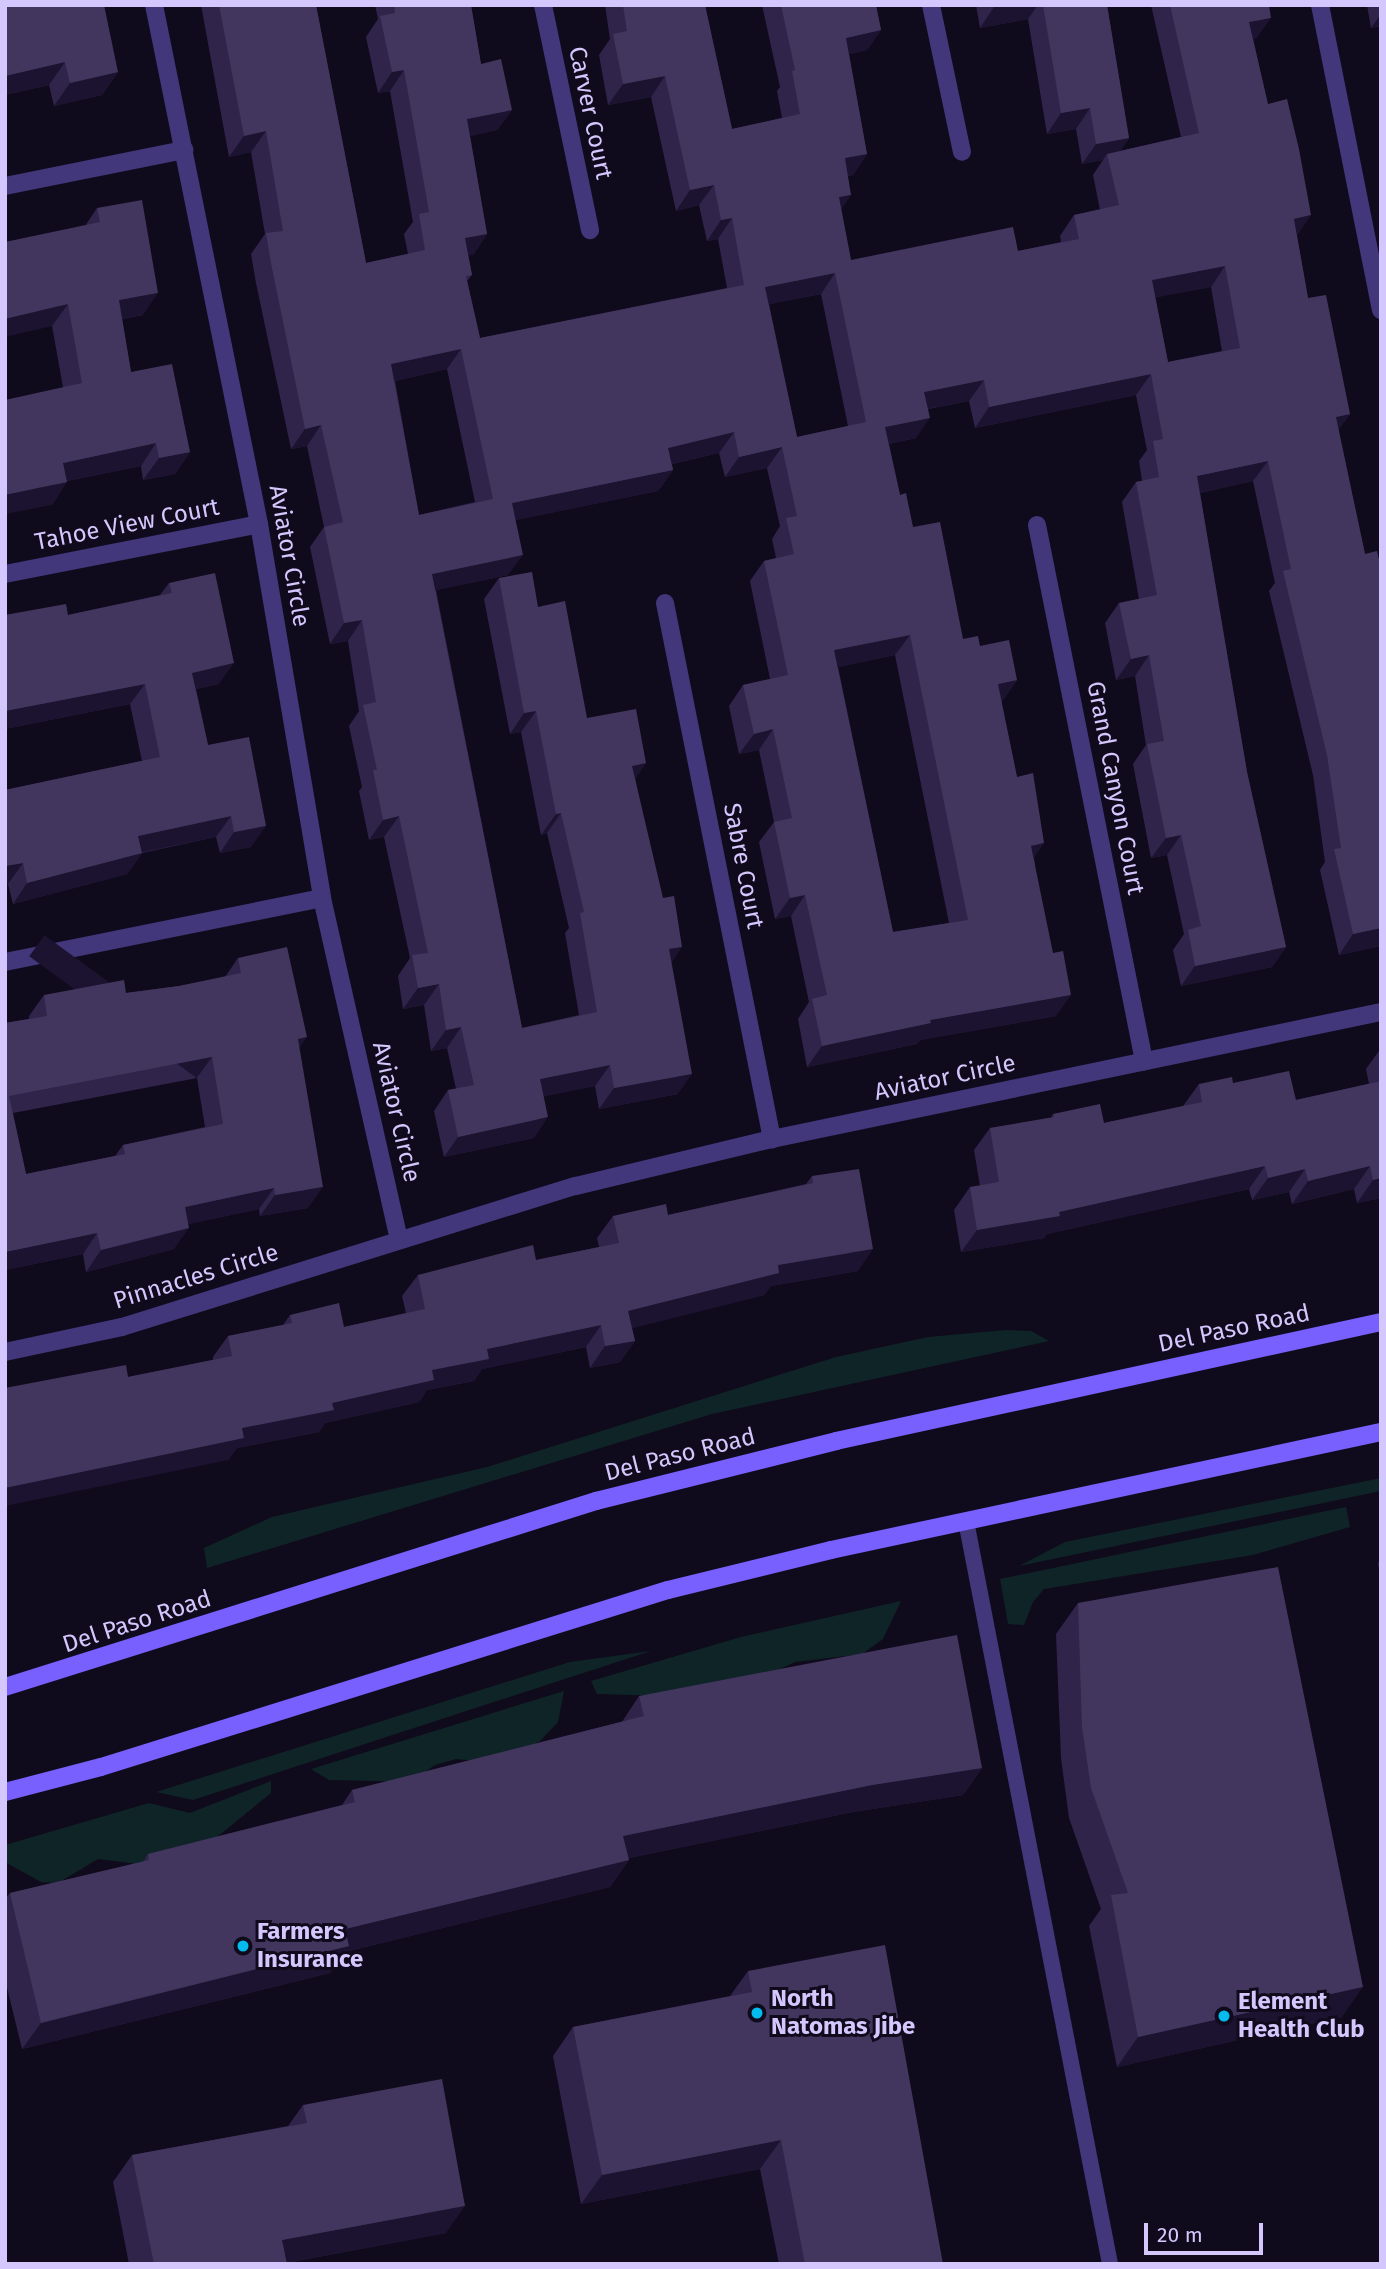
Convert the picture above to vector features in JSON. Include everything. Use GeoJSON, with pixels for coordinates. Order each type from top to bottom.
{"type":"FeatureCollection","features":[{"type":"Feature","properties":{"kind":"main road","name":"Del Paso Road"},"geometry":{"type":"LineString","coordinates":[[5,1687],[596,1502],[836,1441],[1381,1322]]}},
{"type":"Feature","properties":{"kind":"main road"},"geometry":{"type":"LineString","coordinates":[[5,1792],[101,1767],[667,1590],[966,1521],[1381,1432]]}},
{"type":"Feature","properties":{"kind":"street","name":"Aviator Circle"},"geometry":{"type":"LineString","coordinates":[[154,5],[259,524],[322,898],[399,1239],[576,1186],[772,1139],[1381,1012]]}},
{"type":"Feature","properties":{"kind":"street","name":"Carver Court"},"geometry":{"type":"LineString","coordinates":[[543,5],[590,230]]}},
{"type":"Feature","properties":{"kind":"street"},"geometry":{"type":"LineString","coordinates":[[931,5],[962,152]]}},
{"type":"Feature","properties":{"kind":"street"},"geometry":{"type":"LineString","coordinates":[[1320,5],[1377,259],[1381,310]]}},
{"type":"Feature","properties":{"kind":"street"},"geometry":{"type":"LineString","coordinates":[[5,186],[184,150]]}},
{"type":"Feature","properties":{"kind":"street","name":"Tahoe View Court"},"geometry":{"type":"LineString","coordinates":[[5,574],[259,524]]}},
{"type":"Feature","properties":{"kind":"street","name":"Grand Canyon Court"},"geometry":{"type":"LineString","coordinates":[[1037,526],[1144,1061]]}},
{"type":"Feature","properties":{"kind":"street","name":"Sabre Court"},"geometry":{"type":"LineString","coordinates":[[665,603],[772,1139]]}},
{"type":"Feature","properties":{"kind":"street"},"geometry":{"type":"LineString","coordinates":[[5,962],[322,898]]}},
{"type":"Feature","properties":{"kind":"street","name":"Pinnacles Circle"},"geometry":{"type":"LineString","coordinates":[[5,1352],[122,1326],[399,1239]]}},
{"type":"Feature","properties":{"kind":"lane"},"geometry":{"type":"LineString","coordinates":[[966,1521],[1110,2264]]}},
{"type":"Feature","properties":{"kind":"green space"},"geometry":{"type":"Polygon","coordinates":[[[1006,1330],[1031,1331],[1049,1341],[712,1414],[207,1568],[204,1548],[272,1517],[487,1467],[836,1357],[928,1337],[1006,1330]]]}},
{"type":"Feature","properties":{"kind":"green space"},"geometry":{"type":"Polygon","coordinates":[[[1381,1478],[1381,1491],[1019,1566],[1065,1542],[1381,1478]]]}},
{"type":"Feature","properties":{"kind":"green space"},"geometry":{"type":"Polygon","coordinates":[[[1346,1507],[1350,1527],[1253,1555],[1044,1589],[1033,1602],[1024,1625],[1008,1624],[1000,1579],[1346,1507]]]}},
{"type":"Feature","properties":{"kind":"green space"},"geometry":{"type":"Polygon","coordinates":[[[901,1601],[883,1639],[862,1654],[795,1662],[752,1682],[664,1696],[597,1694],[591,1681],[741,1637],[901,1601]]]}},
{"type":"Feature","properties":{"kind":"green space"},"geometry":{"type":"Polygon","coordinates":[[[651,1651],[193,1800],[156,1792],[570,1662],[651,1651]]]}},
{"type":"Feature","properties":{"kind":"green space"},"geometry":{"type":"Polygon","coordinates":[[[564,1691],[558,1722],[540,1741],[498,1763],[456,1759],[435,1765],[419,1776],[422,1782],[329,1780],[311,1769],[564,1691]]]}},
{"type":"Feature","properties":{"kind":"green space"},"geometry":{"type":"Polygon","coordinates":[[[271,1781],[271,1793],[217,1837],[146,1865],[98,1859],[58,1883],[41,1882],[5,1862],[5,1845],[149,1803],[190,1813],[271,1781]]]}},
{"type":"Feature","properties":{"kind":"building"},"geometry":{"type":"Polygon","coordinates":[[[5,5],[104,5],[118,72],[70,83],[65,62],[5,76],[5,5]]]}},
{"type":"Feature","properties":{"kind":"building"},"geometry":{"type":"Polygon","coordinates":[[[219,5],[316,5],[366,263],[425,250],[419,214],[429,212],[404,70],[392,72],[380,16],[395,13],[394,5],[471,5],[481,64],[501,59],[512,110],[467,119],[487,234],[465,238],[472,275],[466,276],[480,338],[744,285],[732,218],[721,220],[714,185],[690,190],[665,76],[623,84],[613,34],[627,31],[623,5],[705,5],[732,129],[800,114],[792,71],[795,70],[781,5],[876,5],[881,30],[846,38],[867,154],[845,158],[851,195],[839,197],[851,260],[1013,227],[1018,251],[1079,239],[1074,215],[1119,205],[1107,154],[1199,133],[1170,5],[1269,5],[1271,18],[1249,22],[1268,104],[1287,99],[1311,215],[1294,219],[1308,298],[1326,295],[1350,414],[1336,417],[1365,554],[1377,551],[1381,568],[1381,928],[1353,934],[1334,849],[1341,848],[1327,755],[1283,571],[1291,569],[1268,461],[1197,476],[1247,772],[1286,947],[1195,966],[1188,930],[1201,926],[1181,835],[1166,838],[1147,744],[1164,741],[1149,655],[1131,659],[1119,603],[1157,595],[1136,482],[1159,477],[1153,441],[1163,439],[1151,374],[989,407],[984,380],[924,392],[930,418],[885,427],[900,495],[906,493],[913,527],[940,522],[963,639],[978,636],[980,646],[1009,640],[1017,680],[998,684],[1017,777],[1033,773],[1044,843],[1031,846],[1053,953],[1063,951],[1071,995],[930,1020],[931,1023],[822,1046],[812,999],[827,995],[805,895],[790,898],[774,822],[792,818],[773,729],[754,734],[743,685],[788,675],[764,561],[794,554],[786,518],[797,516],[782,447],[739,457],[734,432],[668,448],[673,470],[512,503],[523,555],[432,574],[522,1028],[597,1012],[580,913],[584,912],[561,813],[556,814],[536,711],[524,713],[499,578],[532,572],[538,607],[565,601],[587,718],[636,709],[646,763],[632,766],[663,898],[674,896],[682,947],[669,949],[692,1074],[614,1088],[610,1065],[540,1079],[548,1117],[458,1137],[448,1090],[474,1085],[461,1027],[446,1030],[439,984],[418,988],[412,955],[428,953],[399,816],[383,820],[373,770],[377,770],[363,705],[376,702],[362,620],[344,623],[324,527],[343,522],[321,425],[305,429],[271,263],[266,233],[283,231],[266,131],[244,136],[219,5]],[[1225,266],[1152,280],[1168,362],[1240,348],[1225,266]],[[835,273],[765,287],[797,437],[866,422],[835,273]],[[461,349],[391,364],[419,515],[493,499],[461,349]],[[910,635],[834,650],[893,932],[968,920],[910,635]]]}},
{"type":"Feature","properties":{"kind":"building"},"geometry":{"type":"Polygon","coordinates":[[[1043,5],[1107,5],[1129,138],[1096,144],[1090,108],[1061,113],[1043,5]]]}},
{"type":"Feature","properties":{"kind":"building"},"geometry":{"type":"Polygon","coordinates":[[[142,200],[158,293],[119,300],[131,372],[172,364],[190,452],[159,458],[156,443],[63,463],[67,482],[5,495],[5,400],[82,383],[68,304],[5,319],[5,242],[100,222],[97,208],[142,200]]]}},
{"type":"Feature","properties":{"kind":"building"},"geometry":{"type":"Polygon","coordinates":[[[215,573],[234,663],[192,673],[208,745],[249,737],[266,826],[234,832],[231,816],[138,836],[142,853],[27,883],[23,863],[5,866],[5,790],[160,757],[145,684],[5,711],[5,615],[66,604],[68,615],[172,593],[169,583],[215,573]]]}},
{"type":"Feature","properties":{"kind":"building"},"geometry":{"type":"Polygon","coordinates":[[[287,947],[307,1037],[298,1039],[323,1187],[275,1195],[274,1188],[185,1207],[189,1228],[101,1250],[97,1233],[5,1252],[5,1023],[47,1016],[44,995],[124,980],[126,993],[179,986],[241,973],[238,958],[287,947]],[[212,1057],[9,1096],[26,1174],[125,1154],[123,1145],[223,1124],[212,1057]]]}},
{"type":"Feature","properties":{"kind":"building"},"geometry":{"type":"Polygon","coordinates":[[[1289,1071],[1296,1100],[1381,1081],[1381,1178],[1373,1180],[1370,1166],[1308,1181],[1305,1169],[1268,1178],[1265,1166],[1059,1212],[1060,1216],[977,1230],[970,1187],[999,1182],[990,1128],[1054,1117],[1053,1114],[1100,1104],[1104,1123],[1202,1102],[1199,1084],[1232,1077],[1233,1083],[1289,1071]]]}},
{"type":"Feature","properties":{"kind":"building"},"geometry":{"type":"Polygon","coordinates":[[[859,1169],[873,1249],[778,1265],[779,1273],[628,1311],[635,1341],[605,1346],[601,1325],[487,1349],[489,1359],[432,1370],[434,1380],[332,1403],[334,1410],[242,1428],[244,1438],[5,1488],[5,1388],[126,1365],[128,1377],[232,1356],[228,1336],[292,1323],[290,1315],[339,1303],[344,1327],[425,1309],[418,1275],[533,1245],[536,1260],[619,1243],[613,1216],[666,1204],[668,1215],[813,1183],[812,1176],[859,1169]]]}},
{"type":"Feature","properties":{"kind":"building"},"geometry":{"type":"Polygon","coordinates":[[[1278,1567],[1363,1987],[1138,2037],[1111,1895],[1128,1893],[1091,1788],[1082,1727],[1078,1603],[1278,1567]]]}},
{"type":"Feature","properties":{"kind":"building"},"geometry":{"type":"Polygon","coordinates":[[[957,1635],[982,1768],[872,1785],[623,1836],[629,1860],[345,1929],[349,1946],[41,2023],[10,1893],[149,1860],[148,1854],[355,1802],[352,1790],[644,1716],[639,1696],[957,1635]]]}},
{"type":"Feature","properties":{"kind":"building"},"geometry":{"type":"Polygon","coordinates":[[[885,1945],[943,2264],[805,2264],[781,2140],[602,2175],[573,2027],[752,1992],[748,1971],[885,1945]]]}},
{"type":"Feature","properties":{"kind":"building"},"geometry":{"type":"Polygon","coordinates":[[[442,2079],[465,2206],[282,2240],[287,2264],[154,2264],[132,2155],[307,2123],[303,2105],[442,2079]]]}},
{"type":"Feature","properties":{"kind":"place","name":"Farmers Insurance"},"geometry":{"type":"Point","coordinates":[243,1946]}},
{"type":"Feature","properties":{"kind":"place","name":"North Natomas Jibe"},"geometry":{"type":"Point","coordinates":[757,2013]}},
{"type":"Feature","properties":{"kind":"place","name":"Element Health Club"},"geometry":{"type":"Point","coordinates":[1224,2016]}}]}
